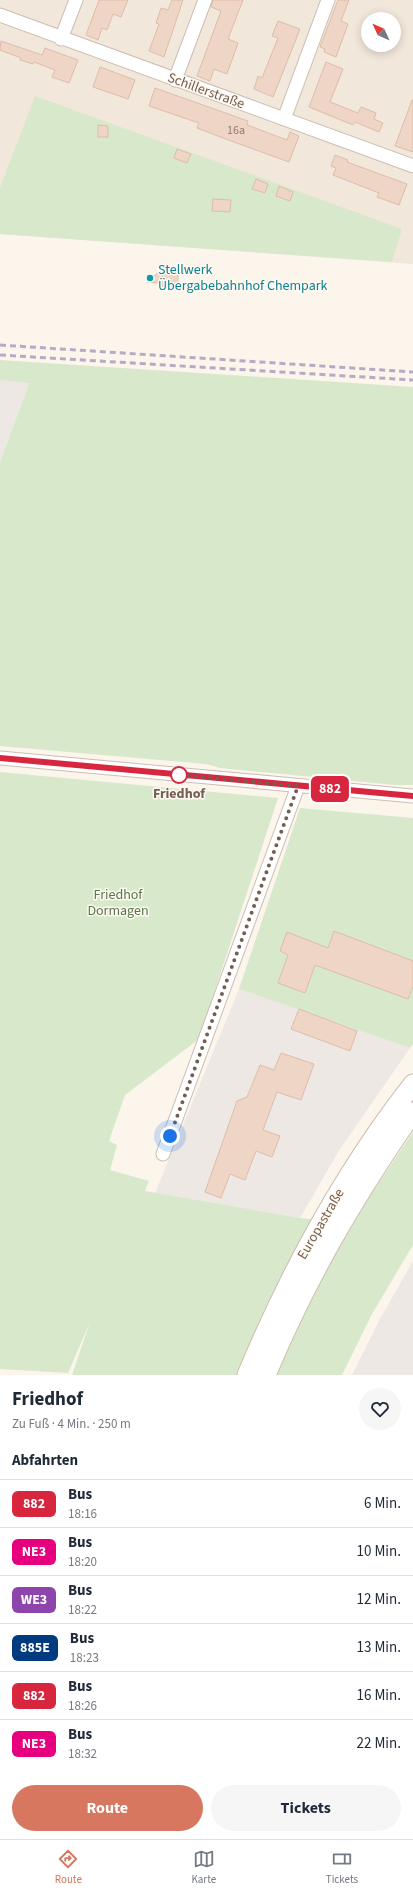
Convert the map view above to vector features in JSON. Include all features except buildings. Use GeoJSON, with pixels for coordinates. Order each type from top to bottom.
{"type":"FeatureCollection","features":[{"type":"Feature","properties":{"kind":"main road","name":"Europastraße"},"geometry":{"type":"LineString","coordinates":[[247,1375],[262,1338],[295,1271],[329,1208],[361,1156],[413,1084]]}},
{"type":"Feature","properties":{"kind":"main road","name":"Europastraße"},"geometry":{"type":"LineString","coordinates":[[266,1375],[317,1266],[343,1219],[376,1166],[413,1112]]}},
{"type":"Feature","properties":{"kind":"street"},"geometry":{"type":"LineString","coordinates":[[61,39],[76,0]]}},
{"type":"Feature","properties":{"kind":"street"},"geometry":{"type":"LineString","coordinates":[[176,80],[205,0]]}},
{"type":"Feature","properties":{"kind":"street"},"geometry":{"type":"LineString","coordinates":[[284,119],[328,0]]}},
{"type":"Feature","properties":{"kind":"street","name":"Schillerstraße"},"geometry":{"type":"LineString","coordinates":[[0,15],[61,39],[413,166]]}},
{"type":"Feature","properties":{"kind":"street"},"geometry":{"type":"LineString","coordinates":[[0,758],[413,796]]}},
{"type":"Feature","properties":{"kind":"street"},"geometry":{"type":"LineString","coordinates":[[163,1154],[298,786]]}},
{"type":"Feature","properties":{"kind":"shaded area"},"geometry":{"type":"Polygon","coordinates":[[[0,0],[413,0],[413,264],[0,234],[0,0]]]}},
{"type":"Feature","properties":{"kind":"shaded area"},"geometry":{"type":"Polygon","coordinates":[[[0,380],[29,382],[0,462],[0,380]]]}},
{"type":"Feature","properties":{"kind":"shaded area"},"geometry":{"type":"Polygon","coordinates":[[[239,989],[410,1048],[340,1149],[300,1218],[155,1193],[239,989]]]}},
{"type":"Feature","properties":{"kind":"shaded area"},"geometry":{"type":"Polygon","coordinates":[[[413,1261],[413,1375],[352,1375],[380,1319],[413,1261]]]}},
{"type":"Feature","properties":{"kind":"green space"},"geometry":{"type":"Polygon","coordinates":[[[35,96],[402,229],[392,262],[0,234],[0,188],[35,96]]]}},
{"type":"Feature","properties":{"kind":"green space"},"geometry":{"type":"Polygon","coordinates":[[[0,360],[413,387],[413,785],[395,785],[220,768],[206,764],[0,746],[0,462],[29,383],[0,380],[0,360]]]}},
{"type":"Feature","properties":{"kind":"green space","name":"Friedhof Dormagen"},"geometry":{"type":"Polygon","coordinates":[[[0,772],[278,798],[199,1039],[125,1095],[109,1141],[117,1145],[110,1170],[149,1181],[145,1191],[300,1218],[351,1224],[413,1132],[413,1245],[372,1314],[342,1375],[72,1375],[90,1322],[68,1373],[0,1369],[0,772]]]}},
{"type":"Feature","properties":{"kind":"green space"},"geometry":{"type":"Polygon","coordinates":[[[300,808],[413,818],[413,1044],[410,1048],[239,989],[300,808]]]}},
{"type":"Feature","properties":{"kind":"railway"},"geometry":{"type":"LineString","coordinates":[[0,345],[413,372]]}},
{"type":"Feature","properties":{"kind":"railway"},"geometry":{"type":"LineString","coordinates":[[0,355],[413,380]]}},
{"type":"Feature","properties":{"kind":"bus line","name":"882"},"geometry":{"type":"LineString","coordinates":[[0,758],[413,796]]}},
{"type":"Feature","properties":{"kind":"place","name":"Stellwerk Übergabebahnhof Chempark"},"geometry":{"type":"Point","coordinates":[150,278]}},
{"type":"Feature","properties":{"kind":"place","name":"Friedhof"},"geometry":{"type":"Point","coordinates":[179,775]}},
{"type":"Feature","properties":{"kind":"route"},"geometry":{"type":"LineString","coordinates":[[170,1136],[194,1074],[298,786],[179,775]]}}]}
